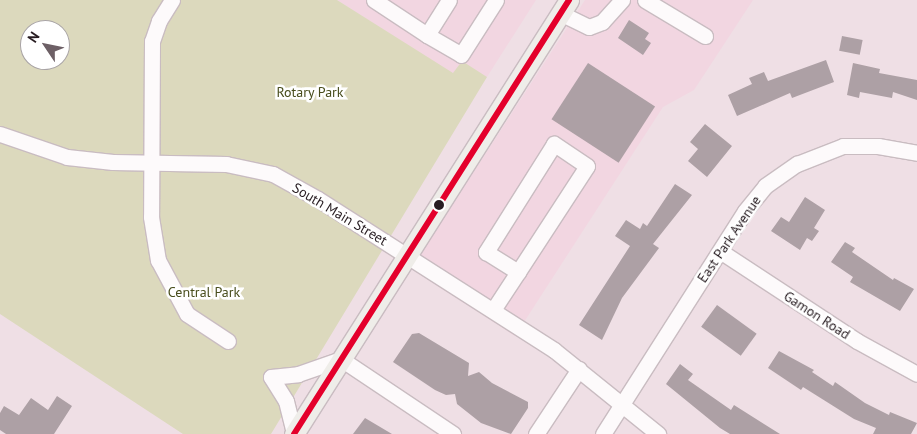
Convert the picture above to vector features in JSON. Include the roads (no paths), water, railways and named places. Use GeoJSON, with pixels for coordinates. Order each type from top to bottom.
{"type":"FeatureCollection","features":[{"type":"Feature","properties":{"kind":"main road"},"geometry":{"type":"LineString","coordinates":[[294,434],[565,7]]}},
{"type":"Feature","properties":{"kind":"street"},"geometry":{"type":"LineString","coordinates":[[172,0],[159,21],[152,42],[153,162],[151,217],[158,260],[187,314],[228,341]]}},
{"type":"Feature","properties":{"kind":"street"},"geometry":{"type":"LineString","coordinates":[[374,0],[461,55],[496,0]]}},
{"type":"Feature","properties":{"kind":"street"},"geometry":{"type":"LineString","coordinates":[[427,35],[449,0]]}},
{"type":"Feature","properties":{"kind":"street"},"geometry":{"type":"LineString","coordinates":[[565,7],[588,28],[602,22],[622,0]]}},
{"type":"Feature","properties":{"kind":"street"},"geometry":{"type":"LineString","coordinates":[[645,0],[705,36]]}},
{"type":"Feature","properties":{"kind":"street","name":"South Main Street"},"geometry":{"type":"LineString","coordinates":[[0,134],[67,157],[113,162],[226,164],[273,174],[493,310],[579,369],[658,434]]}},
{"type":"Feature","properties":{"kind":"street"},"geometry":{"type":"LineString","coordinates":[[493,310],[518,272],[587,166],[554,144],[486,252],[518,272]]}},
{"type":"Feature","properties":{"kind":"street","name":"East Park Avenue"},"geometry":{"type":"LineString","coordinates":[[603,434],[720,251],[753,201],[766,186],[796,164],[844,146],[878,146],[917,153]]}},
{"type":"Feature","properties":{"kind":"street","name":"Gamon Road"},"geometry":{"type":"LineString","coordinates":[[720,251],[857,341],[917,374]]}},
{"type":"Feature","properties":{"kind":"street"},"geometry":{"type":"LineString","coordinates":[[294,434],[286,401],[271,377],[298,374],[341,358],[453,434]]}},
{"type":"Feature","properties":{"kind":"street"},"geometry":{"type":"LineString","coordinates":[[536,434],[579,369]]}},
{"type":"Feature","properties":{"kind":"park label","name":"Rotary Park"},"geometry":{"type":"Point","coordinates":[310,92]}},
{"type":"Feature","properties":{"kind":"park label","name":"Central Park"},"geometry":{"type":"Point","coordinates":[204,292]}}]}
